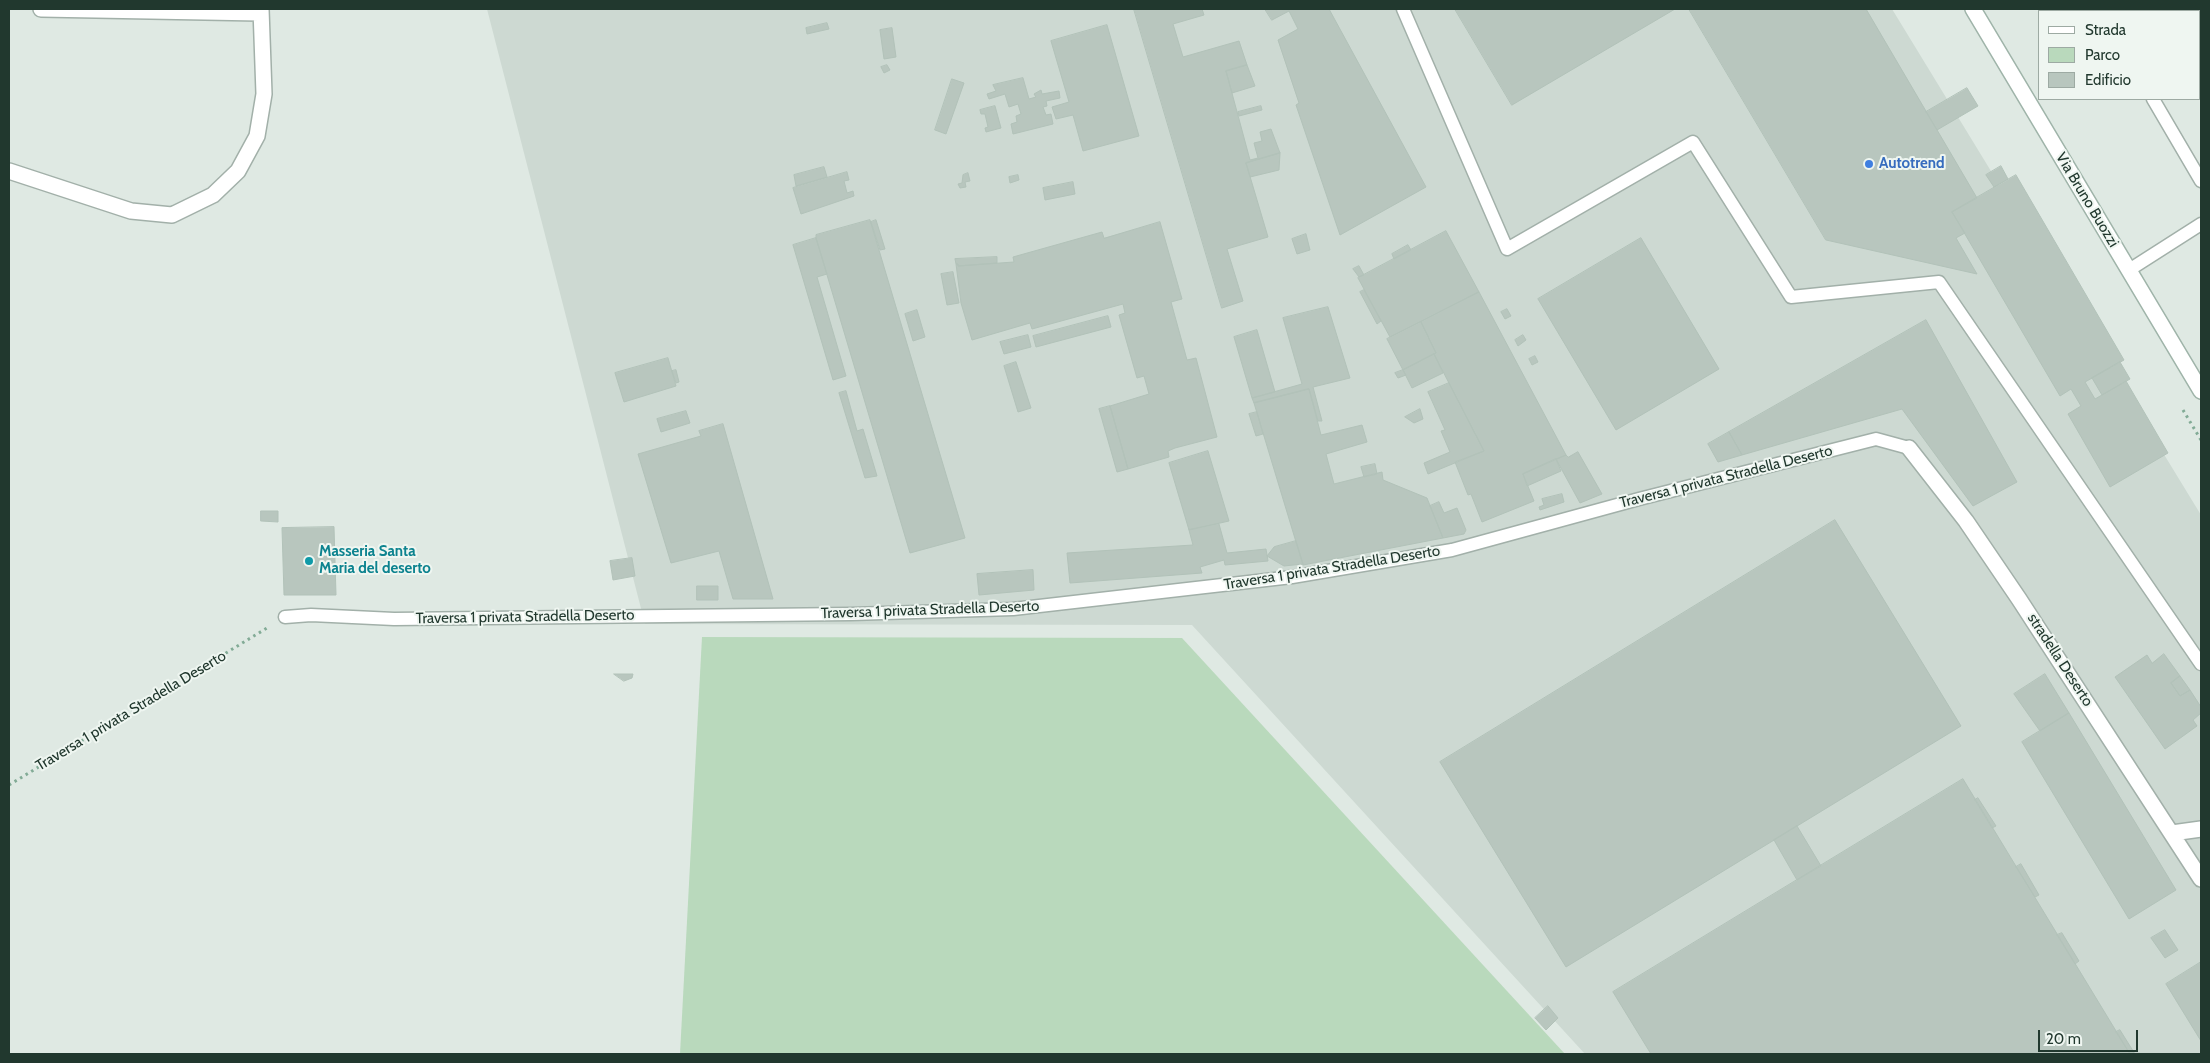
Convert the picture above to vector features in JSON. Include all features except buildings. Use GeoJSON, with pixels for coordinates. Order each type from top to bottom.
{"type":"FeatureCollection","features":[{"type":"Feature","properties":{"kind":"street"},"geometry":{"type":"LineString","coordinates":[[9,171],[131,210],[172,215],[213,195],[238,171],[257,136],[264,94],[260,11],[41,9]]}},
{"type":"Feature","properties":{"kind":"street","name":"Via Bruno Buozzi"},"geometry":{"type":"LineString","coordinates":[[1973,9],[2201,391]]}},
{"type":"Feature","properties":{"kind":"street","name":"stradella Deserto"},"geometry":{"type":"LineString","coordinates":[[1908,448],[1966,521],[2201,878]]}},
{"type":"Feature","properties":{"kind":"street"},"geometry":{"type":"LineString","coordinates":[[2172,833],[2201,829]]}},
{"type":"Feature","properties":{"kind":"lane"},"geometry":{"type":"LineString","coordinates":[[1404,9],[1507,249],[1693,142],[1791,297],[1939,282],[2201,664]]}},
{"type":"Feature","properties":{"kind":"lane"},"geometry":{"type":"LineString","coordinates":[[2154,100],[2201,181]]}},
{"type":"Feature","properties":{"kind":"lane"},"geometry":{"type":"LineString","coordinates":[[2129,270],[2201,224]]}},
{"type":"Feature","properties":{"kind":"lane","name":"Traversa 1 privata Stradella Deserto"},"geometry":{"type":"LineString","coordinates":[[285,617],[311,615],[394,619],[1013,609],[1292,577],[1452,550],[1648,496],[1876,439],[1908,448]]}},
{"type":"Feature","properties":{"kind":"path","name":"Traversa 1 privata Stradella Deserto"},"geometry":{"type":"LineString","coordinates":[[9,785],[285,617]]}},
{"type":"Feature","properties":{"kind":"shaded area"},"geometry":{"type":"Polygon","coordinates":[[[487,9],[1892,9],[2201,515],[2201,1054],[1585,1054],[1192,625],[645,624],[487,9]]]}},
{"type":"Feature","properties":{"kind":"green space"},"geometry":{"type":"Polygon","coordinates":[[[702,637],[1182,638],[1565,1054],[680,1054],[702,637]]]}},
{"type":"Feature","properties":{"kind":"place","name":"Autotrend"},"geometry":{"type":"Point","coordinates":[1869,164]}},
{"type":"Feature","properties":{"kind":"place","name":"Masseria Santa Maria del deserto"},"geometry":{"type":"Point","coordinates":[309,561]}}]}
